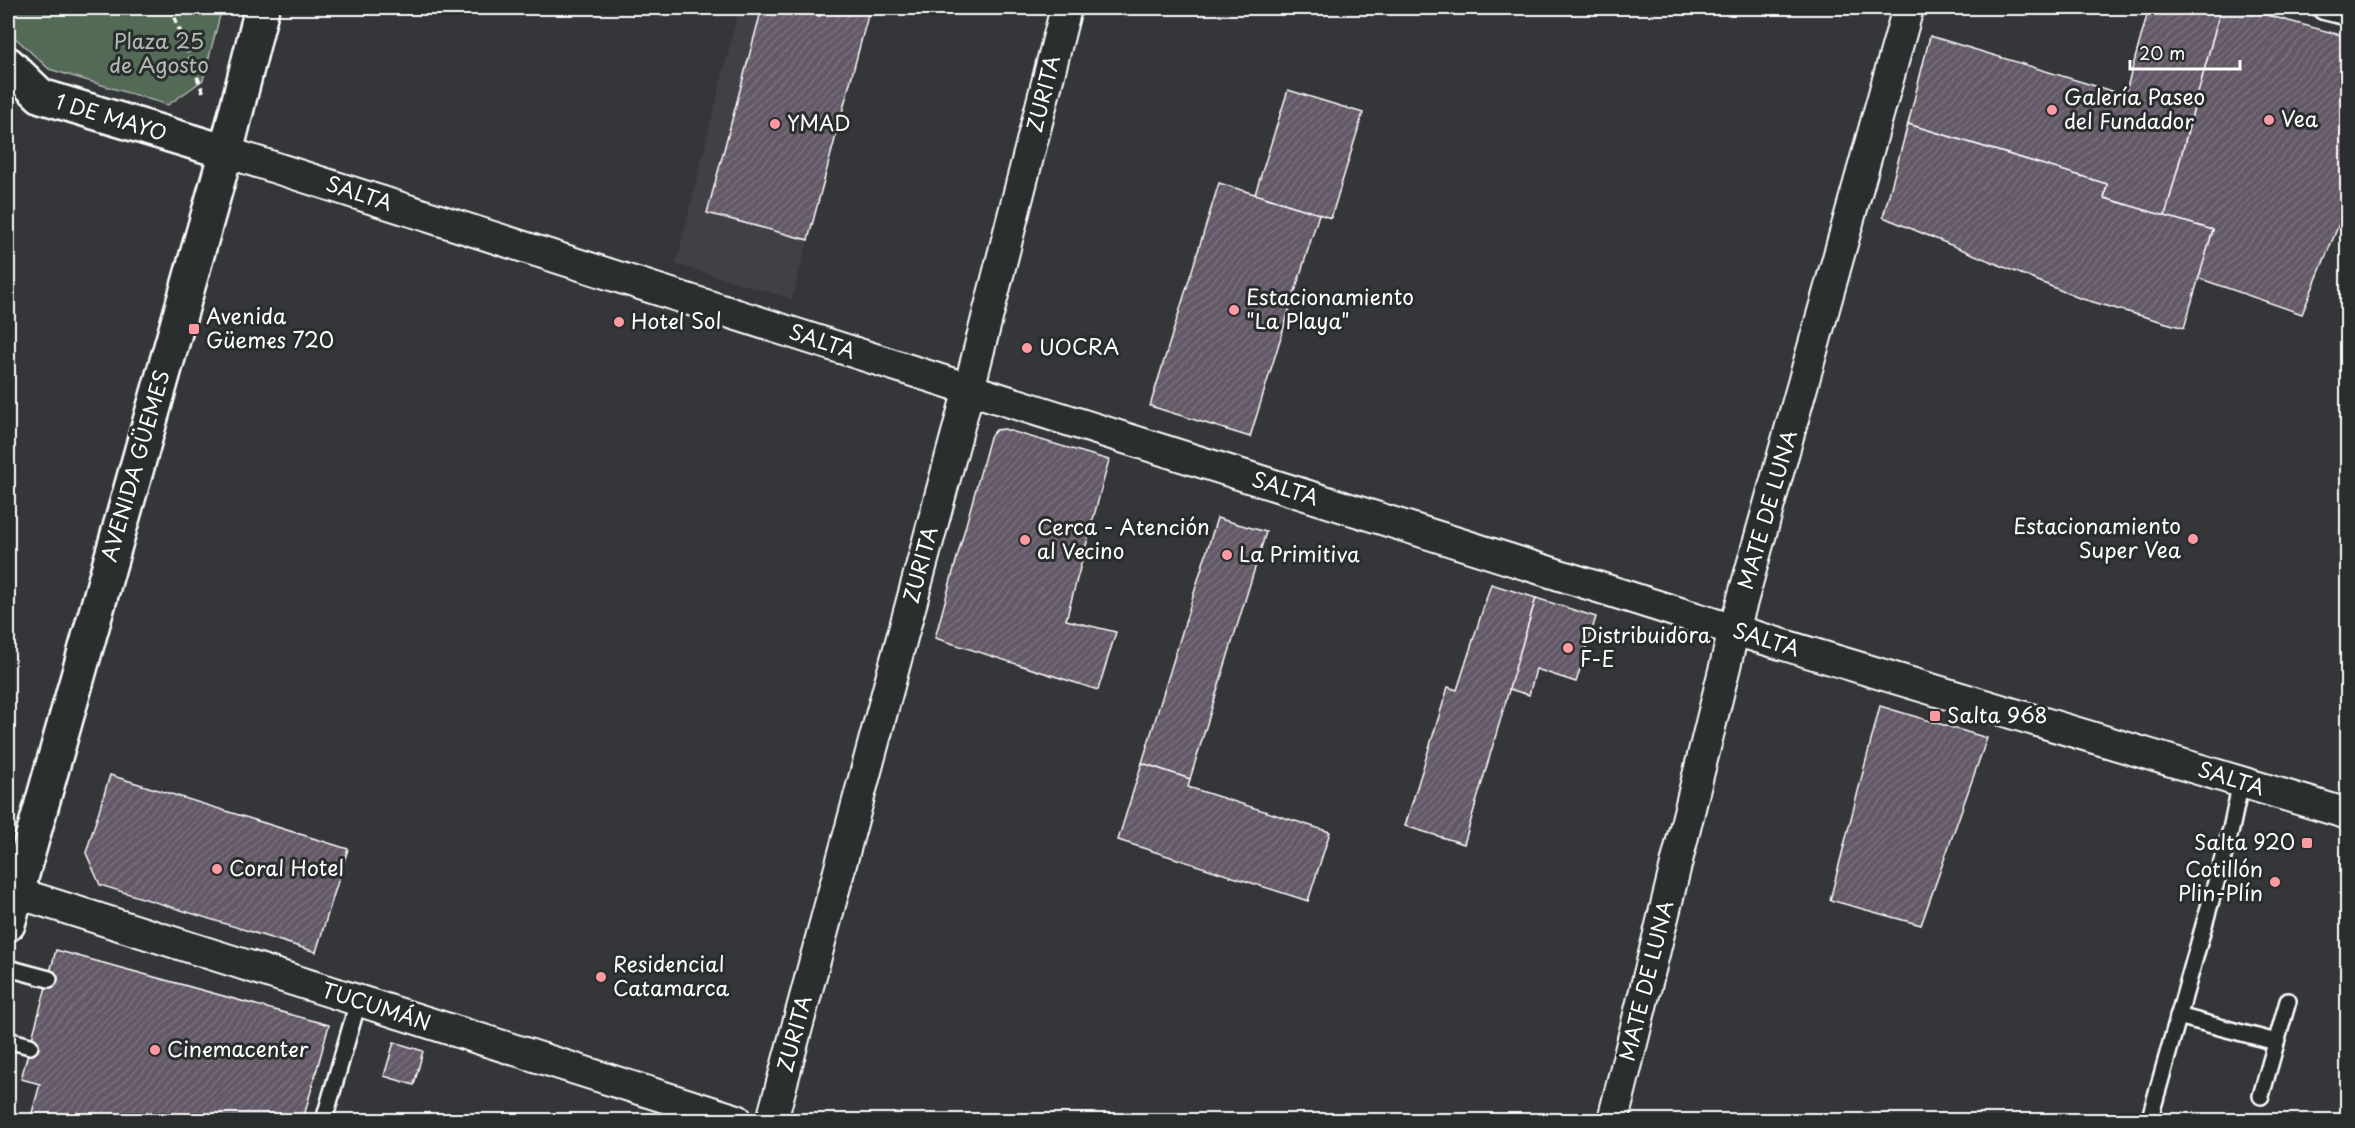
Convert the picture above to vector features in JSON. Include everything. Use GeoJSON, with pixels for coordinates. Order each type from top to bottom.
{"type":"FeatureCollection","features":[{"type":"Feature","properties":{"kind":"main road","name":"AVENIDA GÜEMES"},"geometry":{"type":"LineString","coordinates":[[8,924],[12,891],[226,152],[262,8]]}},
{"type":"Feature","properties":{"kind":"main road","name":"1 DE MAYO"},"geometry":{"type":"LineString","coordinates":[[22,84],[226,152]]}},
{"type":"Feature","properties":{"kind":"street","name":"ZURITA"},"geometry":{"type":"LineString","coordinates":[[772,1120],[969,389],[1066,8]]}},
{"type":"Feature","properties":{"kind":"street","name":"MATE DE LUNA"},"geometry":{"type":"LineString","coordinates":[[1613,1120],[1734,630],[1908,8]]}},
{"type":"Feature","properties":{"kind":"street"},"geometry":{"type":"LineString","coordinates":[[2324,8],[2348,14]]}},
{"type":"Feature","properties":{"kind":"street","name":"SALTA"},"geometry":{"type":"LineString","coordinates":[[226,152],[1734,630],[2348,814]]}},
{"type":"Feature","properties":{"kind":"street","name":"TUCUMÁN"},"geometry":{"type":"LineString","coordinates":[[12,891],[737,1120]]}},
{"type":"Feature","properties":{"kind":"lane"},"geometry":{"type":"LineString","coordinates":[[2151,1114],[2231,829],[2241,782]]}},
{"type":"Feature","properties":{"kind":"lane"},"geometry":{"type":"LineString","coordinates":[[8,968],[49,979]]}},
{"type":"Feature","properties":{"kind":"lane"},"geometry":{"type":"LineString","coordinates":[[2261,1096],[2288,1001]]}},
{"type":"Feature","properties":{"kind":"lane"},"geometry":{"type":"LineString","coordinates":[[324,1120],[358,1002]]}},
{"type":"Feature","properties":{"kind":"lane"},"geometry":{"type":"LineString","coordinates":[[2178,1016],[2276,1042]]}},
{"type":"Feature","properties":{"kind":"lane"},"geometry":{"type":"LineString","coordinates":[[8,1040],[30,1046]]}},
{"type":"Feature","properties":{"kind":"path"},"geometry":{"type":"LineString","coordinates":[[171,8],[205,96]]}},
{"type":"Feature","properties":{"kind":"shaded area","name":"YMAD"},"geometry":{"type":"Polygon","coordinates":[[[739,8],[870,8],[792,299],[676,264],[739,8]]]}},
{"type":"Feature","properties":{"kind":"green space","name":"Plaza 25 de Agosto"},"geometry":{"type":"Polygon","coordinates":[[[8,8],[222,8],[203,80],[168,105],[49,69],[8,31],[8,8]]]}},
{"type":"Feature","properties":{"kind":"building","name":"YMAD"},"geometry":{"type":"Polygon","coordinates":[[[762,8],[788,8],[820,16],[822,8],[870,8],[808,240],[707,213],[762,8]]]}},
{"type":"Feature","properties":{"kind":"building","name":"Galería Paseo del Fundador"},"geometry":{"type":"Polygon","coordinates":[[[2149,8],[2221,8],[2165,216],[2104,198],[2107,184],[1908,124],[1930,36],[2125,95],[2149,8]]]}},
{"type":"Feature","properties":{"kind":"building","name":"Vea"},"geometry":{"type":"Polygon","coordinates":[[[2221,8],[2241,8],[2348,37],[2348,202],[2302,314],[2198,278],[2213,230],[2165,216],[2221,8]]]}},
{"type":"Feature","properties":{"kind":"building"},"geometry":{"type":"Polygon","coordinates":[[[1288,90],[1363,113],[1331,218],[1255,194],[1288,90]]]}},
{"type":"Feature","properties":{"kind":"building"},"geometry":{"type":"Polygon","coordinates":[[[1908,124],[2107,184],[2104,198],[2213,230],[2184,328],[2079,298],[1883,217],[1908,124]]]}},
{"type":"Feature","properties":{"kind":"building","name":"Estacionamiento \"La Playa\""},"geometry":{"type":"Polygon","coordinates":[[[1219,183],[1319,214],[1250,437],[1150,406],[1219,183]]]}},
{"type":"Feature","properties":{"kind":"building","name":"Cerca - Atención al Vecino"},"geometry":{"type":"Polygon","coordinates":[[[1004,429],[1109,460],[1066,620],[1116,632],[1098,690],[935,638],[990,437],[996,430],[1004,429]]]}},
{"type":"Feature","properties":{"kind":"building"},"geometry":{"type":"Polygon","coordinates":[[[1217,518],[1266,532],[1190,779],[1142,763],[1217,518]]]}},
{"type":"Feature","properties":{"kind":"building"},"geometry":{"type":"Polygon","coordinates":[[[1491,584],[1536,598],[1464,844],[1405,826],[1448,687],[1457,690],[1491,584]]]}},
{"type":"Feature","properties":{"kind":"building"},"geometry":{"type":"Polygon","coordinates":[[[1536,598],[1596,617],[1576,682],[1536,669],[1529,695],[1509,689],[1536,598]]]}},
{"type":"Feature","properties":{"kind":"building"},"geometry":{"type":"Polygon","coordinates":[[[1880,706],[1987,738],[1921,925],[1830,900],[1880,706]]]}},
{"type":"Feature","properties":{"kind":"building"},"geometry":{"type":"Polygon","coordinates":[[[1142,763],[1190,779],[1188,787],[1330,832],[1308,901],[1118,840],[1142,763]]]}},
{"type":"Feature","properties":{"kind":"building","name":"Coral Hotel"},"geometry":{"type":"Polygon","coordinates":[[[110,775],[348,849],[316,952],[100,885],[86,853],[110,775]]]}},
{"type":"Feature","properties":{"kind":"building"},"geometry":{"type":"Polygon","coordinates":[[[56,950],[329,1025],[303,1120],[30,1120],[40,1084],[21,1079],[56,950]]]}},
{"type":"Feature","properties":{"kind":"building"},"geometry":{"type":"Polygon","coordinates":[[[394,1042],[423,1051],[414,1085],[384,1076],[394,1042]]]}},
{"type":"Feature","properties":{"kind":"place","name":"Galería Paseo del Fundador"},"geometry":{"type":"Point","coordinates":[2052,110]}},
{"type":"Feature","properties":{"kind":"place","name":"Vea"},"geometry":{"type":"Point","coordinates":[2269,120]}},
{"type":"Feature","properties":{"kind":"place","name":"YMAD"},"geometry":{"type":"Point","coordinates":[775,124]}},
{"type":"Feature","properties":{"kind":"place","name":"Estacionamiento \"La Playa\""},"geometry":{"type":"Point","coordinates":[1234,310]}},
{"type":"Feature","properties":{"kind":"place","name":"Hotel Sol"},"geometry":{"type":"Point","coordinates":[619,322]}},
{"type":"Feature","properties":{"kind":"place","name":"Avenida Güemes 720"},"geometry":{"type":"Point","coordinates":[194,329]}},
{"type":"Feature","properties":{"kind":"place","name":"UOCRA"},"geometry":{"type":"Point","coordinates":[1027,348]}},
{"type":"Feature","properties":{"kind":"place","name":"Estacionamiento Super Vea"},"geometry":{"type":"Point","coordinates":[2193,539]}},
{"type":"Feature","properties":{"kind":"place","name":"Cerca - Atención al Vecino"},"geometry":{"type":"Point","coordinates":[1025,540]}},
{"type":"Feature","properties":{"kind":"place","name":"La Primitiva"},"geometry":{"type":"Point","coordinates":[1227,555]}},
{"type":"Feature","properties":{"kind":"place","name":"Distribuidora F-E"},"geometry":{"type":"Point","coordinates":[1568,648]}},
{"type":"Feature","properties":{"kind":"place","name":"Salta 968"},"geometry":{"type":"Point","coordinates":[1935,716]}},
{"type":"Feature","properties":{"kind":"place","name":"Salta 920"},"geometry":{"type":"Point","coordinates":[2307,843]}},
{"type":"Feature","properties":{"kind":"place","name":"Coral Hotel"},"geometry":{"type":"Point","coordinates":[217,869]}},
{"type":"Feature","properties":{"kind":"place","name":"Cotillón Plin-Plín"},"geometry":{"type":"Point","coordinates":[2275,882]}},
{"type":"Feature","properties":{"kind":"place","name":"Residencial Catamarca"},"geometry":{"type":"Point","coordinates":[601,977]}},
{"type":"Feature","properties":{"kind":"place","name":"Cinemacenter"},"geometry":{"type":"Point","coordinates":[155,1050]}}]}
